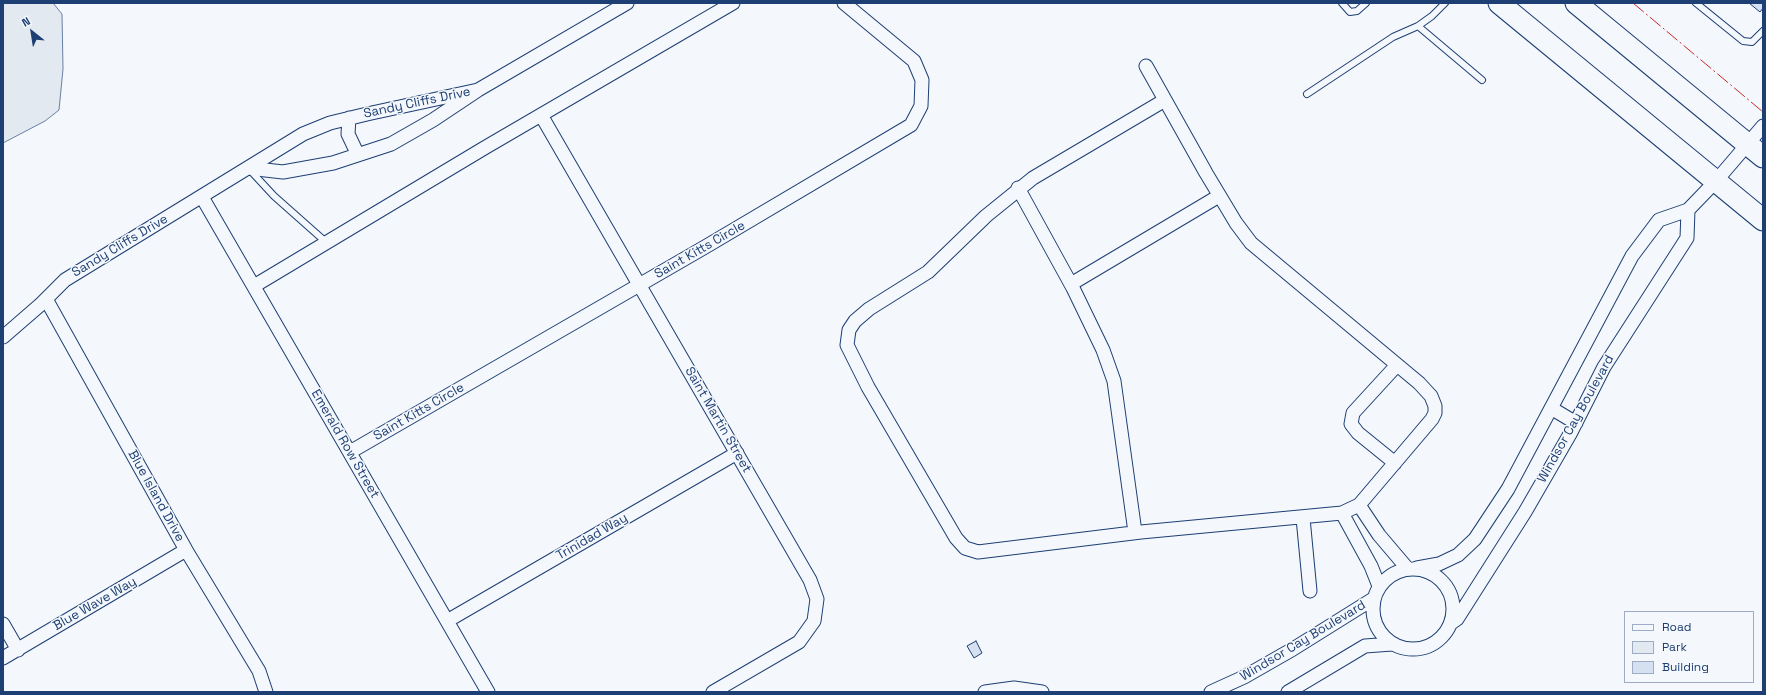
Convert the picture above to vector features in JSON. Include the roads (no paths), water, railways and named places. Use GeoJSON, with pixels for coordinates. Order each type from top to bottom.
{"type":"FeatureCollection","features":[{"type":"Feature","properties":{"kind":"highway"},"geometry":{"type":"LineString","coordinates":[[1499,3],[1763,220]]}},
{"type":"Feature","properties":{"kind":"highway"},"geometry":{"type":"LineString","coordinates":[[1576,3],[1755,151]]}},
{"type":"Feature","properties":{"kind":"street","name":"Sandy Cliffs Drive"},"geometry":{"type":"LineString","coordinates":[[248,168],[283,172],[332,163],[391,144],[433,120],[478,90],[627,3]]}},
{"type":"Feature","properties":{"kind":"street"},"geometry":{"type":"LineString","coordinates":[[254,286],[541,115],[733,3]]}},
{"type":"Feature","properties":{"kind":"street","name":"Saint Kitts Circle"},"geometry":{"type":"LineString","coordinates":[[350,452],[640,285],[911,125],[920,106],[922,80],[914,61],[844,3]]}},
{"type":"Feature","properties":{"kind":"street"},"geometry":{"type":"LineString","coordinates":[[1146,66],[1219,196],[1251,243],[1419,383],[1431,396],[1435,406],[1435,413],[1432,419],[1359,505],[1342,513],[1303,518],[1135,532],[978,552],[965,548],[956,538],[868,387],[847,345],[849,330],[855,321],[869,309],[928,272],[986,216],[1018,188],[1032,178],[1165,100]]}},
{"type":"Feature","properties":{"kind":"street","name":"Sandy Cliffs Drive"},"geometry":{"type":"LineString","coordinates":[[3,337],[65,280],[303,134],[330,123],[349,118],[478,90]]}},
{"type":"Feature","properties":{"kind":"street","name":"Saint Martin Street"},"geometry":{"type":"LineString","coordinates":[[541,115],[810,580],[817,599],[814,621],[799,642],[713,692]]}},
{"type":"Feature","properties":{"kind":"street"},"geometry":{"type":"LineString","coordinates":[[349,118],[348,134],[358,155]]}},
{"type":"Feature","properties":{"kind":"street","name":"Windsor Cay Boulevard"},"geometry":{"type":"LineString","coordinates":[[1688,210],[1687,238],[1615,348],[1576,422],[1517,524],[1457,619],[1450,624],[1443,636],[1426,647],[1419,649],[1405,649],[1392,644],[1382,636],[1375,625],[1372,612],[1373,599],[1379,586],[1394,572],[1439,564],[1458,555],[1475,539],[1508,489],[1632,256],[1659,220],[1688,210],[1716,181],[1755,151],[1763,126]]}},
{"type":"Feature","properties":{"kind":"street"},"geometry":{"type":"LineString","coordinates":[[1018,188],[1071,284],[1103,350],[1114,381],[1135,532]]}},
{"type":"Feature","properties":{"kind":"street"},"geometry":{"type":"LineString","coordinates":[[1071,284],[1219,196]]}},
{"type":"Feature","properties":{"kind":"street","name":"Emerald Row Street"},"geometry":{"type":"LineString","coordinates":[[202,197],[488,692]]}},
{"type":"Feature","properties":{"kind":"street","name":"Blue Island Drive"},"geometry":{"type":"LineString","coordinates":[[46,299],[186,550],[259,671],[266,692]]}},
{"type":"Feature","properties":{"kind":"street"},"geometry":{"type":"LineString","coordinates":[[1395,462],[1358,433],[1351,424],[1353,412],[1397,364]]}},
{"type":"Feature","properties":{"kind":"street"},"geometry":{"type":"LineString","coordinates":[[1552,408],[1576,422]]}},
{"type":"Feature","properties":{"kind":"street","name":"Trinidad Way"},"geometry":{"type":"LineString","coordinates":[[447,621],[737,453]]}},
{"type":"Feature","properties":{"kind":"street"},"geometry":{"type":"LineString","coordinates":[[1359,505],[1379,535],[1412,568],[1429,572],[1440,578],[1452,599],[1453,612],[1450,624]]}},
{"type":"Feature","properties":{"kind":"street"},"geometry":{"type":"LineString","coordinates":[[1342,513],[1371,566],[1379,586]]}},
{"type":"Feature","properties":{"kind":"street"},"geometry":{"type":"LineString","coordinates":[[1303,518],[1310,591]]}},
{"type":"Feature","properties":{"kind":"street","name":"Blue Wave Way"},"geometry":{"type":"LineString","coordinates":[[3,658],[186,550]]}},
{"type":"Feature","properties":{"kind":"street","name":"Windsor Cay Boulevard"},"geometry":{"type":"LineString","coordinates":[[1211,692],[1244,677],[1293,649],[1373,599]]}},
{"type":"Feature","properties":{"kind":"street"},"geometry":{"type":"LineString","coordinates":[[3,624],[18,650]]}},
{"type":"Feature","properties":{"kind":"street","name":"Windsor Cay Boulevard"},"geometry":{"type":"LineString","coordinates":[[1288,692],[1365,646],[1392,644]]}},
{"type":"Feature","properties":{"kind":"street"},"geometry":{"type":"LineString","coordinates":[[985,692],[1014,688],[1042,692]]}},
{"type":"Feature","properties":{"kind":"lane"},"geometry":{"type":"LineString","coordinates":[[1342,3],[1350,12],[1357,11],[1366,3]]}},
{"type":"Feature","properties":{"kind":"lane"},"geometry":{"type":"LineString","coordinates":[[1307,94],[1393,37],[1418,26],[1432,16],[1445,3]]}},
{"type":"Feature","properties":{"kind":"lane"},"geometry":{"type":"LineString","coordinates":[[1696,3],[1743,41],[1752,42],[1763,31]]}},
{"type":"Feature","properties":{"kind":"lane"},"geometry":{"type":"LineString","coordinates":[[1418,26],[1482,80]]}},
{"type":"Feature","properties":{"kind":"lane"},"geometry":{"type":"LineString","coordinates":[[248,168],[274,196],[327,242]]}}]}
